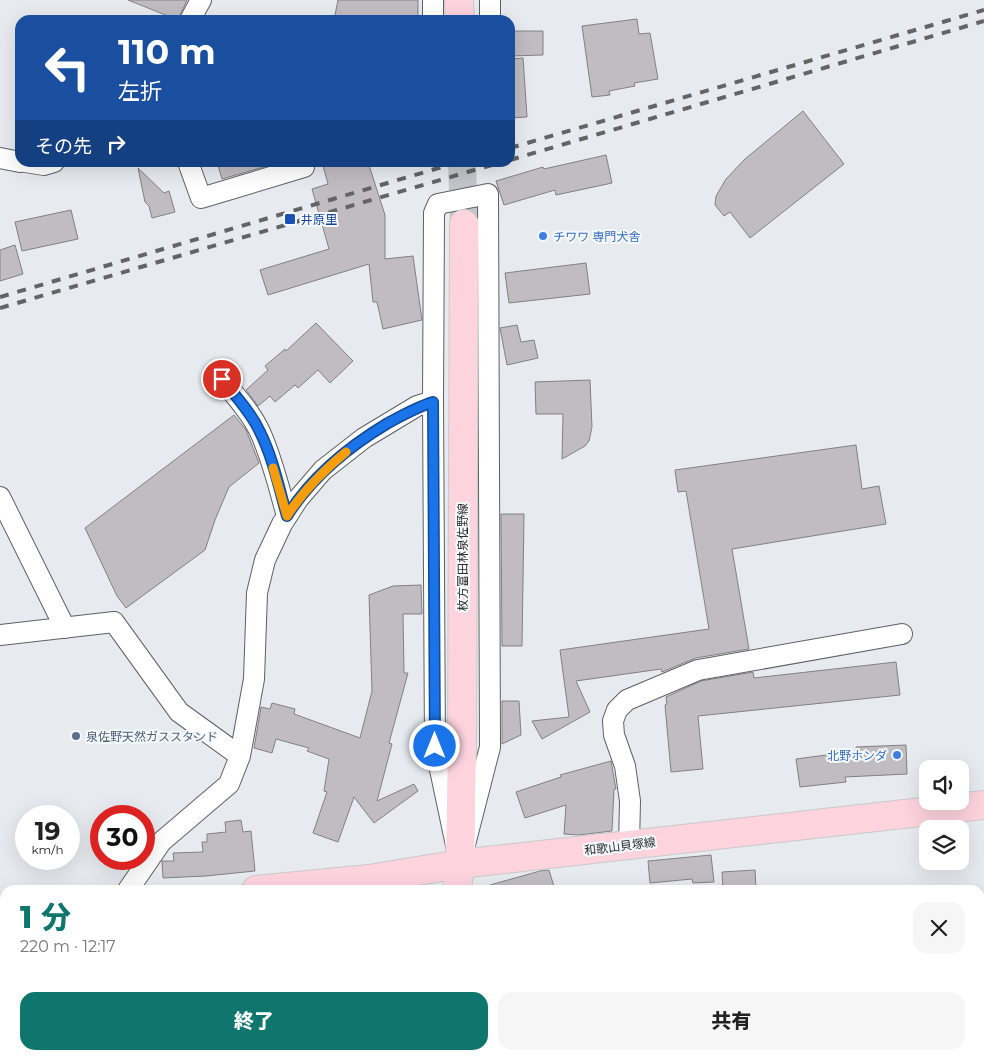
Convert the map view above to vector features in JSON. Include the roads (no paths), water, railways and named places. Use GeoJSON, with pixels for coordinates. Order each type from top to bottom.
{"type":"FeatureCollection","features":[{"type":"Feature","properties":{"kind":"main road"},"geometry":{"type":"LineString","coordinates":[[460,0],[460,15]]}},
{"type":"Feature","properties":{"kind":"main road","name":"枚方富田林泉佐野線"},"geometry":{"type":"LineString","coordinates":[[458,877],[462,741],[464,224]]}},
{"type":"Feature","properties":{"kind":"main road","name":"和歌山貝塚線"},"geometry":{"type":"LineString","coordinates":[[307,885],[369,879],[458,877],[629,845],[984,805]]}},
{"type":"Feature","properties":{"kind":"street"},"geometry":{"type":"LineString","coordinates":[[193,15],[201,0]]}},
{"type":"Feature","properties":{"kind":"street"},"geometry":{"type":"LineString","coordinates":[[433,0],[433,15]]}},
{"type":"Feature","properties":{"kind":"street"},"geometry":{"type":"LineString","coordinates":[[490,0],[490,15]]}},
{"type":"Feature","properties":{"kind":"street"},"geometry":{"type":"LineString","coordinates":[[0,158],[15,161]]}},
{"type":"Feature","properties":{"kind":"street"},"geometry":{"type":"LineString","coordinates":[[190,167],[201,198],[301,167]]}},
{"type":"Feature","properties":{"kind":"street"},"geometry":{"type":"LineString","coordinates":[[488,194],[490,747],[458,877],[435,746],[434,213],[438,204],[488,194]]}},
{"type":"Feature","properties":{"kind":"street"},"geometry":{"type":"LineString","coordinates":[[222,379],[260,430],[269,453],[287,516]]}},
{"type":"Feature","properties":{"kind":"street"},"geometry":{"type":"LineString","coordinates":[[131,885],[161,842],[229,784],[240,756],[254,679],[257,593],[265,560],[287,516],[298,499],[323,470],[364,438],[418,406],[433,402]]}},
{"type":"Feature","properties":{"kind":"street"},"geometry":{"type":"LineString","coordinates":[[0,497],[65,628]]}},
{"type":"Feature","properties":{"kind":"street"},"geometry":{"type":"LineString","coordinates":[[0,635],[114,622],[179,712],[240,756]]}},
{"type":"Feature","properties":{"kind":"street"},"geometry":{"type":"LineString","coordinates":[[629,845],[630,801],[625,766],[614,734],[613,721],[617,710],[627,700],[698,670],[902,634]]}},
{"type":"Feature","properties":{"kind":"tunnel"},"geometry":{"type":"LineString","coordinates":[[462,167],[464,224]]}},
{"type":"Feature","properties":{"kind":"railway"},"geometry":{"type":"LineString","coordinates":[[515,147],[984,10]]}},
{"type":"Feature","properties":{"kind":"railway"},"geometry":{"type":"LineString","coordinates":[[515,159],[984,21]]}},
{"type":"Feature","properties":{"kind":"railway"},"geometry":{"type":"LineString","coordinates":[[0,297],[442,167]]}},
{"type":"Feature","properties":{"kind":"railway"},"geometry":{"type":"LineString","coordinates":[[0,308],[485,167]]}},
{"type":"Feature","properties":{"kind":"place","name":"井原里"},"geometry":{"type":"Point","coordinates":[290,219]}},
{"type":"Feature","properties":{"kind":"place","name":"チワワ 専門犬舎"},"geometry":{"type":"Point","coordinates":[543,236]}},
{"type":"Feature","properties":{"kind":"place","name":"泉佐野天然ガススタンド"},"geometry":{"type":"Point","coordinates":[76,736]}},
{"type":"Feature","properties":{"kind":"place","name":"北野ホンダ"},"geometry":{"type":"Point","coordinates":[897,755]}}]}
